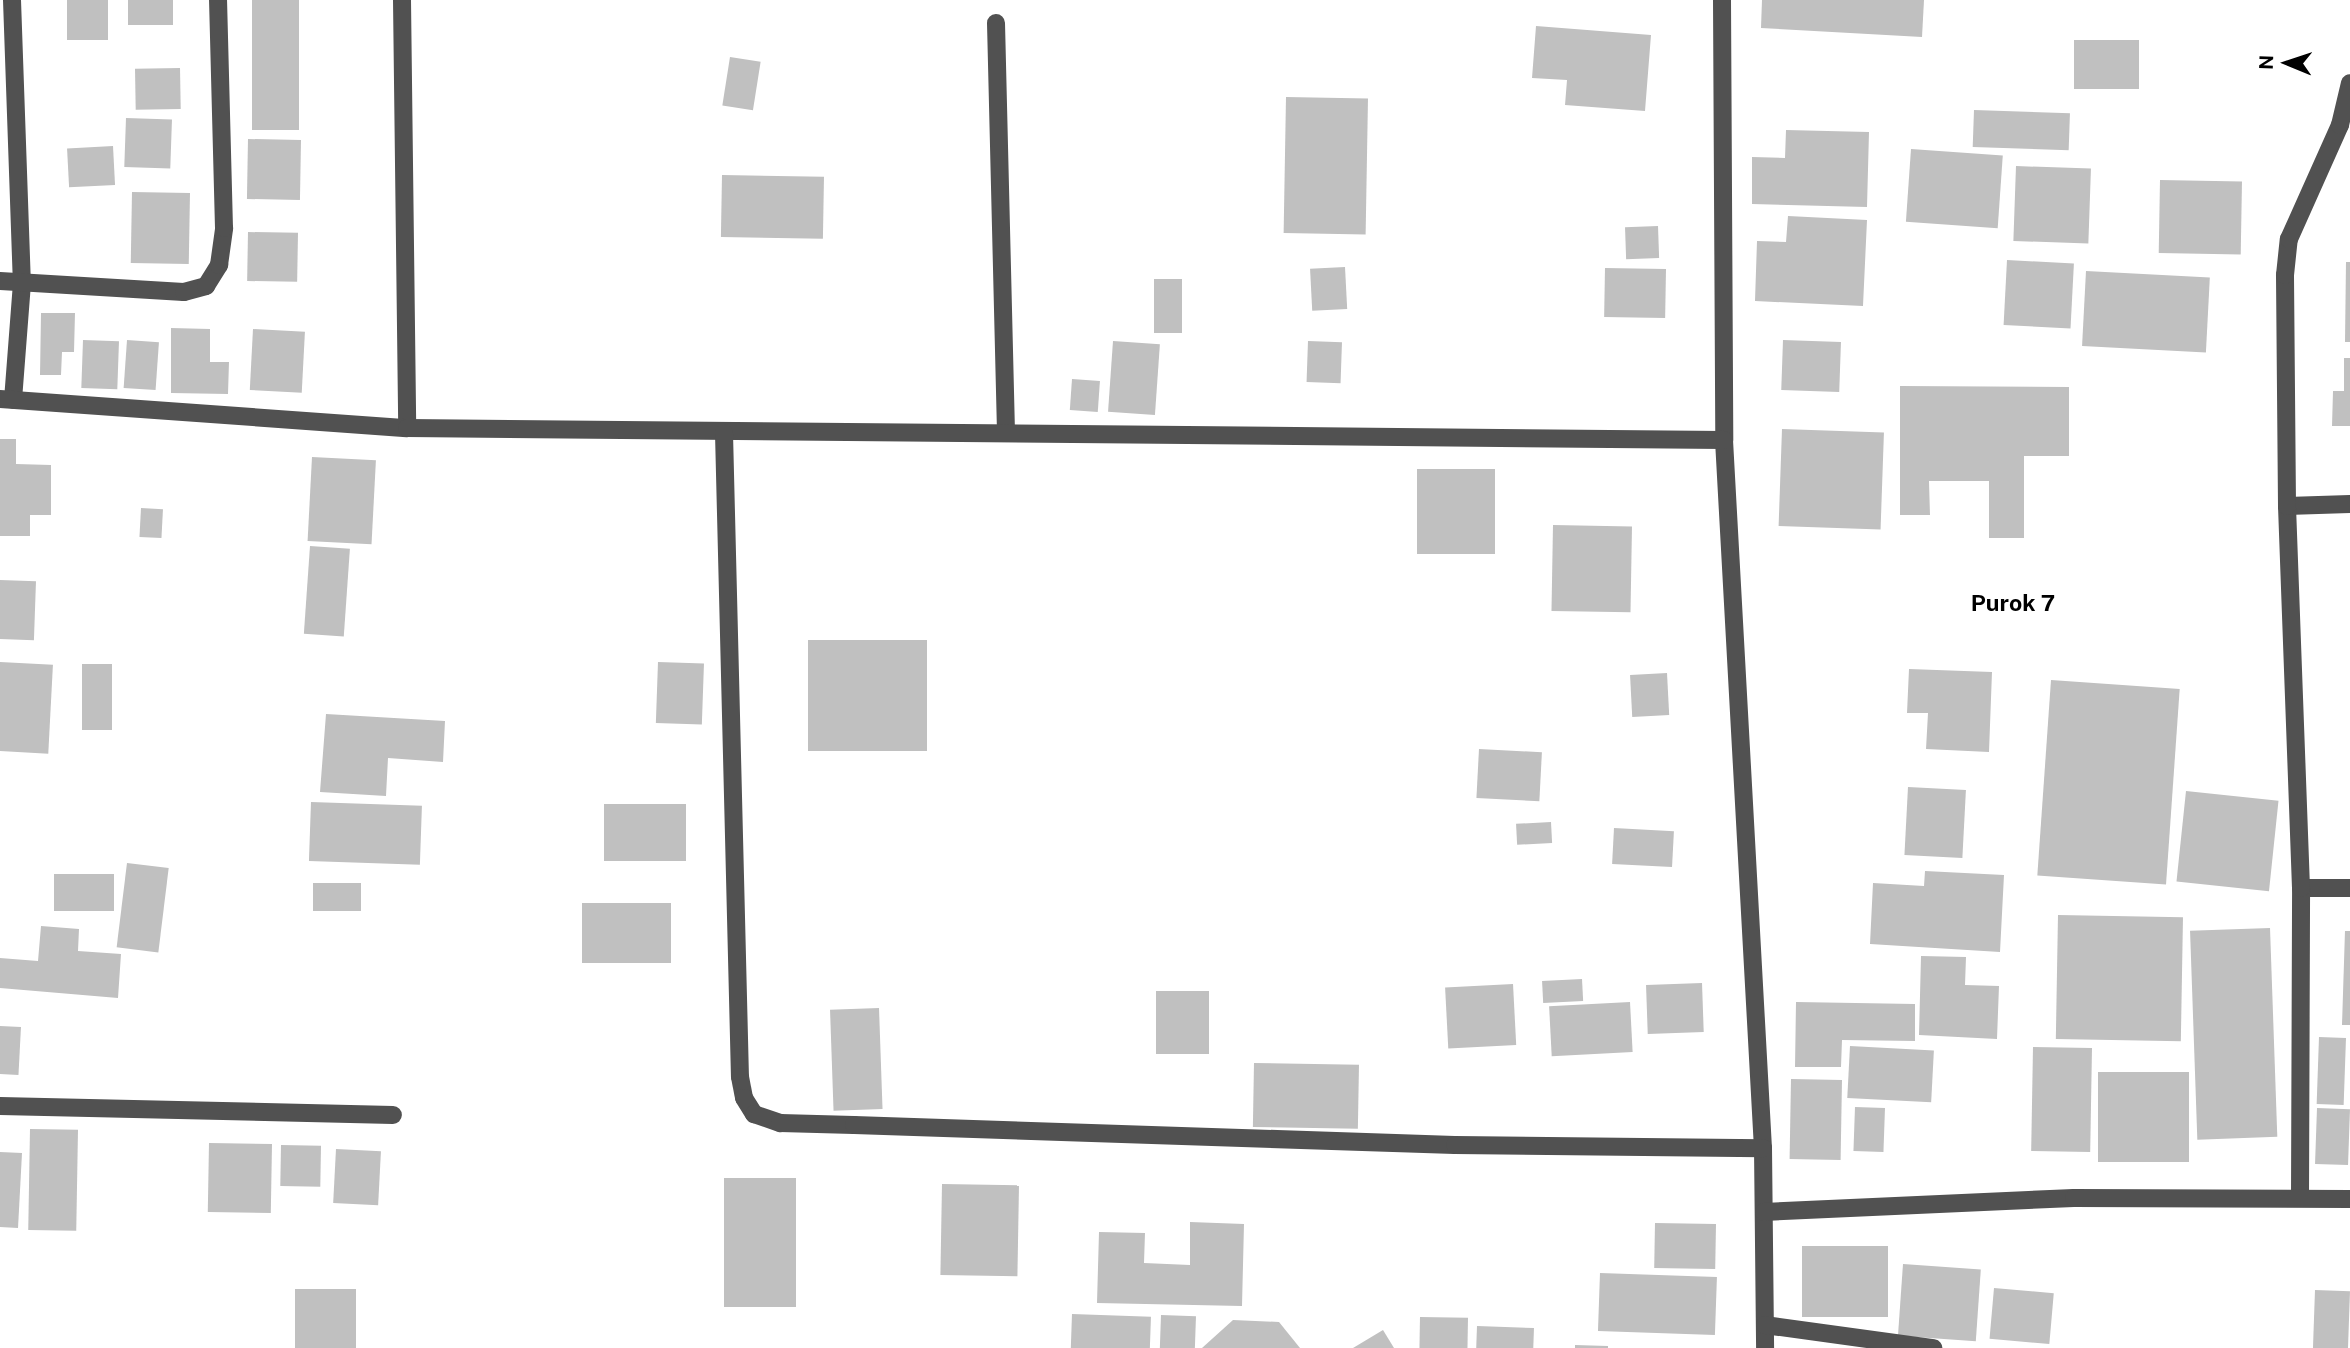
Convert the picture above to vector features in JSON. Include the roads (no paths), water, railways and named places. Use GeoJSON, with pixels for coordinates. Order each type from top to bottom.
{"type":"FeatureCollection","features":[{"type":"Feature","properties":{"kind":"street"},"geometry":{"type":"LineString","coordinates":[[12,0],[7,127],[22,283],[7,400],[407,428],[724,433],[1724,440]]}},
{"type":"Feature","properties":{"kind":"street"},"geometry":{"type":"LineString","coordinates":[[0,281],[184,292],[206,286],[219,265],[224,229],[218,0]]}},
{"type":"Feature","properties":{"kind":"street"},"geometry":{"type":"LineString","coordinates":[[402,0],[407,428]]}},
{"type":"Feature","properties":{"kind":"street"},"geometry":{"type":"LineString","coordinates":[[1722,0],[1724,440],[1763,1148],[1765,1348]]}},
{"type":"Feature","properties":{"kind":"street"},"geometry":{"type":"LineString","coordinates":[[996,23],[1006,433]]}},
{"type":"Feature","properties":{"kind":"street"},"geometry":{"type":"LineString","coordinates":[[2300,1198],[2301,888],[2287,506],[2289,239],[2340,125],[2350,83]]}},
{"type":"Feature","properties":{"kind":"street"},"geometry":{"type":"LineString","coordinates":[[724,433],[740,1077],[744,1098],[754,1114],[780,1123],[1455,1145],[1763,1148]]}},
{"type":"Feature","properties":{"kind":"street"},"geometry":{"type":"LineString","coordinates":[[2287,506],[2350,504]]}},
{"type":"Feature","properties":{"kind":"street"},"geometry":{"type":"LineString","coordinates":[[2301,888],[2350,888]]}},
{"type":"Feature","properties":{"kind":"street"},"geometry":{"type":"LineString","coordinates":[[0,1107],[393,1115]]}},
{"type":"Feature","properties":{"kind":"street"},"geometry":{"type":"LineString","coordinates":[[1764,1212],[2074,1198],[2350,1199]]}},
{"type":"Feature","properties":{"kind":"street"},"geometry":{"type":"LineString","coordinates":[[1765,1325],[1933,1348]]}},
{"type":"Feature","properties":{"kind":"district","name":"Purok 7"},"geometry":{"type":"Point","coordinates":[2013,603]}}]}
